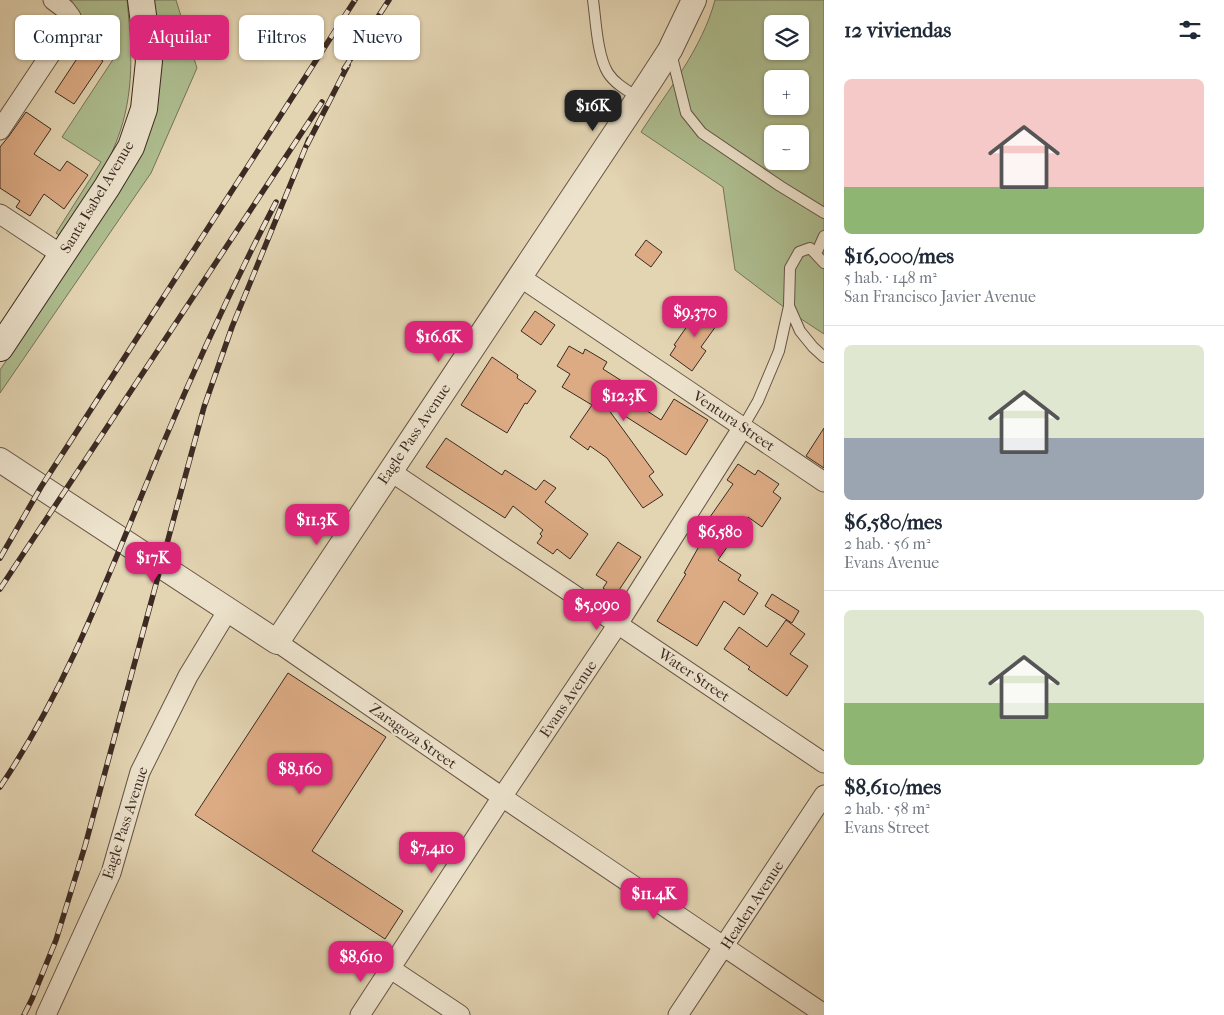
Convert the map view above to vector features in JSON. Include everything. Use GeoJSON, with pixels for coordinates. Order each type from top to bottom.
{"type":"FeatureCollection","features":[{"type":"Feature","properties":{"kind":"main road","name":"Santa Isabel Avenue"},"geometry":{"type":"LineString","coordinates":[[0,348],[107,187],[131,147],[144,109],[148,61],[140,0]]}},
{"type":"Feature","properties":{"kind":"street"},"geometry":{"type":"LineString","coordinates":[[0,130],[66,32],[70,16],[65,9],[53,0]]}},
{"type":"Feature","properties":{"kind":"street","name":"Eagle Pass Avenue"},"geometry":{"type":"LineString","coordinates":[[277,642],[639,98],[670,50],[694,0]]}},
{"type":"Feature","properties":{"kind":"street"},"geometry":{"type":"LineString","coordinates":[[0,214],[62,255]]}},
{"type":"Feature","properties":{"kind":"street","name":"Ventura Street"},"geometry":{"type":"LineString","coordinates":[[520,277],[824,482]]}},
{"type":"Feature","properties":{"kind":"street","name":"Evans Avenue"},"geometry":{"type":"LineString","coordinates":[[360,1015],[502,797],[618,624],[743,427]]}},
{"type":"Feature","properties":{"kind":"street","name":"Zaragoza Street"},"geometry":{"type":"LineString","coordinates":[[0,460],[277,642],[502,797],[824,1014]]}},
{"type":"Feature","properties":{"kind":"street","name":"Water Street"},"geometry":{"type":"LineString","coordinates":[[390,471],[824,762]]}},
{"type":"Feature","properties":{"kind":"street","name":"Eagle Pass Avenue"},"geometry":{"type":"LineString","coordinates":[[46,1015],[111,873],[140,772],[188,676],[228,610]]}},
{"type":"Feature","properties":{"kind":"street","name":"Headen Avenue"},"geometry":{"type":"LineString","coordinates":[[678,1015],[824,795]]}},
{"type":"Feature","properties":{"kind":"street"},"geometry":{"type":"LineString","coordinates":[[391,969],[460,1015]]}},
{"type":"Feature","properties":{"kind":"lane"},"geometry":{"type":"LineString","coordinates":[[593,0],[601,56],[609,73],[623,87],[639,98]]}},
{"type":"Feature","properties":{"kind":"lane"},"geometry":{"type":"LineString","coordinates":[[670,50],[686,113],[702,133],[824,214]]}},
{"type":"Feature","properties":{"kind":"lane"},"geometry":{"type":"LineString","coordinates":[[816,254],[824,236]]}},
{"type":"Feature","properties":{"kind":"lane"},"geometry":{"type":"LineString","coordinates":[[743,427],[758,401],[780,351],[789,306],[790,268],[799,252],[810,248],[824,263]]}},
{"type":"Feature","properties":{"kind":"lane"},"geometry":{"type":"LineString","coordinates":[[789,306],[800,332],[824,356]]}},
{"type":"Feature","properties":{"kind":"green space"},"geometry":{"type":"Polygon","coordinates":[[[64,0],[127,0],[131,71],[127,105],[112,153],[99,177],[59,235],[56,233],[101,162],[62,137],[113,60],[120,60],[120,15],[79,15],[64,0]]]}},
{"type":"Feature","properties":{"kind":"green space"},"geometry":{"type":"Polygon","coordinates":[[[153,0],[176,0],[181,15],[152,15],[153,0]]]}},
{"type":"Feature","properties":{"kind":"green space"},"geometry":{"type":"Polygon","coordinates":[[[715,0],[824,0],[824,334],[789,311],[735,270],[723,187],[641,132],[683,69],[702,35],[715,0]]]}},
{"type":"Feature","properties":{"kind":"green space"},"geometry":{"type":"Polygon","coordinates":[[[149,60],[195,60],[197,68],[151,173],[0,393],[0,370],[123,186],[143,147],[149,60]]]}},
{"type":"Feature","properties":{"kind":"building"},"geometry":{"type":"Polygon","coordinates":[[[76,60],[103,61],[74,104],[55,92],[76,60]]]}},
{"type":"Feature","properties":{"kind":"building"},"geometry":{"type":"Polygon","coordinates":[[[26,112],[51,129],[34,154],[60,171],[67,161],[88,175],[64,209],[44,194],[30,216],[16,207],[20,201],[0,188],[0,147],[26,112]]]}},
{"type":"Feature","properties":{"kind":"building"},"geometry":{"type":"Polygon","coordinates":[[[646,240],[662,252],[651,267],[635,255],[646,240]]]}},
{"type":"Feature","properties":{"kind":"building"},"geometry":{"type":"Polygon","coordinates":[[[701,306],[721,319],[701,347],[706,351],[692,371],[670,355],[676,346],[674,345],[701,306]]]}},
{"type":"Feature","properties":{"kind":"building"},"geometry":{"type":"Polygon","coordinates":[[[535,311],[555,325],[541,345],[521,331],[535,311]]]}},
{"type":"Feature","properties":{"kind":"building"},"geometry":{"type":"Polygon","coordinates":[[[569,346],[583,354],[585,349],[607,362],[603,369],[644,395],[638,405],[661,420],[674,399],[708,420],[686,455],[603,402],[654,472],[649,476],[663,495],[643,508],[607,458],[590,446],[588,450],[570,437],[592,405],[562,387],[570,374],[557,366],[569,346]]]}},
{"type":"Feature","properties":{"kind":"building"},"geometry":{"type":"Polygon","coordinates":[[[492,357],[518,375],[517,378],[536,391],[527,404],[525,403],[507,433],[461,405],[492,357]]]}},
{"type":"Feature","properties":{"kind":"building"},"geometry":{"type":"Polygon","coordinates":[[[824,428],[824,468],[806,456],[824,428]]]}},
{"type":"Feature","properties":{"kind":"building"},"geometry":{"type":"Polygon","coordinates":[[[446,438],[502,475],[505,470],[536,490],[544,480],[556,488],[545,502],[588,534],[570,559],[557,549],[553,554],[537,543],[542,536],[540,534],[543,530],[513,506],[505,518],[426,467],[446,438]]]}},
{"type":"Feature","properties":{"kind":"building"},"geometry":{"type":"Polygon","coordinates":[[[738,464],[755,475],[758,470],[779,484],[773,492],[781,498],[762,527],[748,517],[718,560],[741,575],[738,580],[758,593],[744,615],[724,601],[697,646],[657,621],[686,574],[684,573],[702,541],[696,537],[733,484],[727,480],[738,464]]]}},
{"type":"Feature","properties":{"kind":"building"},"geometry":{"type":"Polygon","coordinates":[[[618,542],[641,557],[615,596],[603,588],[607,582],[596,575],[618,542]]]}},
{"type":"Feature","properties":{"kind":"building"},"geometry":{"type":"Polygon","coordinates":[[[772,594],[799,611],[792,623],[765,606],[772,594]]]}},
{"type":"Feature","properties":{"kind":"building"},"geometry":{"type":"Polygon","coordinates":[[[786,620],[805,634],[790,654],[808,666],[787,696],[748,669],[750,667],[724,649],[739,627],[767,647],[786,620]]]}},
{"type":"Feature","properties":{"kind":"building"},"geometry":{"type":"Polygon","coordinates":[[[288,673],[386,737],[312,851],[403,911],[385,939],[195,815],[288,673]]]}},
{"type":"Feature","properties":{"kind":"railway"},"geometry":{"type":"LineString","coordinates":[[0,558],[41,487],[355,0]]}},
{"type":"Feature","properties":{"kind":"railway"},"geometry":{"type":"LineString","coordinates":[[344,69],[389,0]]}},
{"type":"Feature","properties":{"kind":"railway"},"geometry":{"type":"LineString","coordinates":[[307,145],[348,65]]}},
{"type":"Feature","properties":{"kind":"railway"},"geometry":{"type":"LineString","coordinates":[[0,589],[322,102]]}},
{"type":"Feature","properties":{"kind":"railway"},"geometry":{"type":"LineString","coordinates":[[24,1015],[56,940],[85,846],[204,407],[232,327],[309,139]]}},
{"type":"Feature","properties":{"kind":"railway"},"geometry":{"type":"LineString","coordinates":[[0,787],[26,746],[71,661],[91,618],[191,379],[232,289],[276,202]]}}]}
